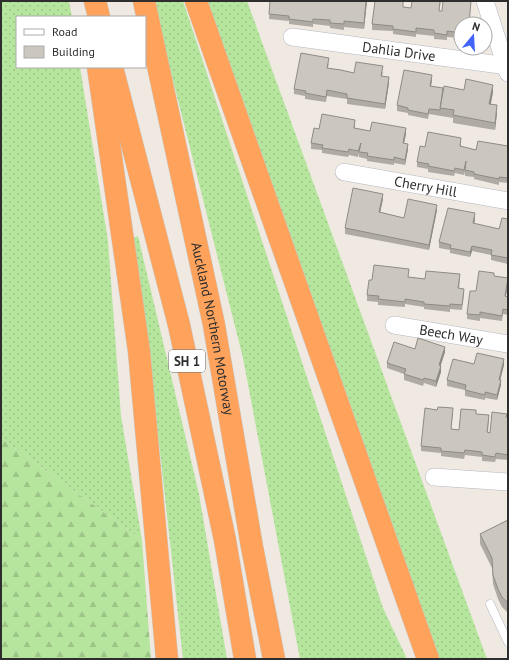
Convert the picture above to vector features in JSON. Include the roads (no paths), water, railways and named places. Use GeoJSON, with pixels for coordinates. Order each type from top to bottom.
{"type":"FeatureCollection","features":[{"type":"Feature","properties":{"kind":"highway"},"geometry":{"type":"LineString","coordinates":[[88,1],[90,16]]}},
{"type":"Feature","properties":{"kind":"highway"},"geometry":{"type":"LineString","coordinates":[[95,1],[99,16]]}},
{"type":"Feature","properties":{"kind":"highway","name":"Auckland Northern Motorway"},"geometry":{"type":"LineString","coordinates":[[144,1],[214,325],[251,539],[274,659]]}},
{"type":"Feature","properties":{"kind":"highway"},"geometry":{"type":"LineString","coordinates":[[196,1],[428,659]]}},
{"type":"Feature","properties":{"kind":"highway"},"geometry":{"type":"LineString","coordinates":[[98,68],[139,351],[167,659]]}},
{"type":"Feature","properties":{"kind":"highway","name":"SH 1"},"geometry":{"type":"LineString","coordinates":[[112,68],[179,324],[225,540],[245,659]]}},
{"type":"Feature","properties":{"kind":"street"},"geometry":{"type":"LineString","coordinates":[[486,1],[507,68]]}},
{"type":"Feature","properties":{"kind":"street","name":"Dahlia Drive"},"geometry":{"type":"LineString","coordinates":[[292,37],[507,68]]}},
{"type":"Feature","properties":{"kind":"street","name":"Cherry Hill"},"geometry":{"type":"LineString","coordinates":[[344,172],[508,201]]}},
{"type":"Feature","properties":{"kind":"street","name":"Beech Way"},"geometry":{"type":"LineString","coordinates":[[394,325],[508,344]]}},
{"type":"Feature","properties":{"kind":"street"},"geometry":{"type":"LineString","coordinates":[[434,477],[508,482]]}},
{"type":"Feature","properties":{"kind":"lane"},"geometry":{"type":"LineString","coordinates":[[490,604],[508,642]]}}]}
